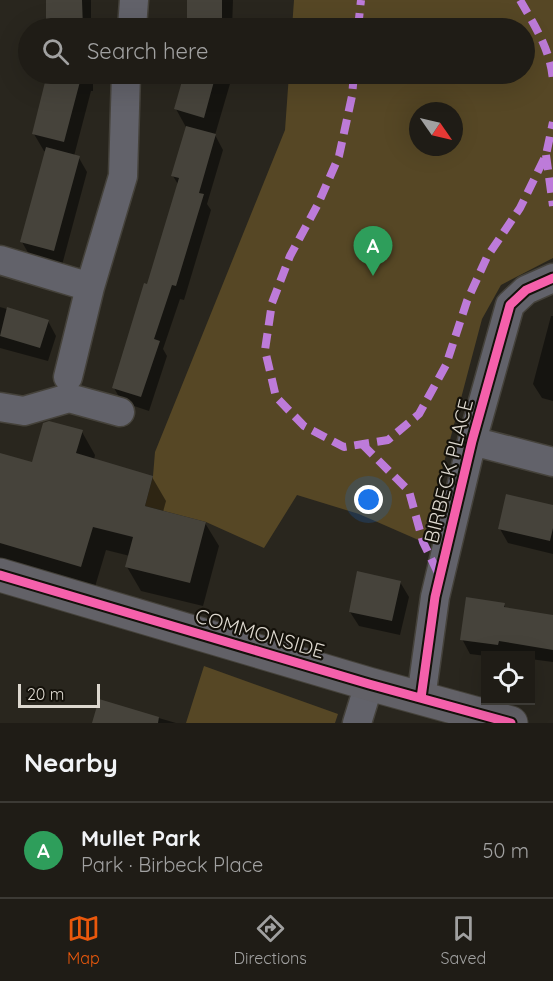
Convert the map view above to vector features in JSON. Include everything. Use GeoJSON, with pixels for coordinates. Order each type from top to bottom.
{"type":"FeatureCollection","features":[{"type":"Feature","properties":{"kind":"main road","name":"COMMONSIDE"},"geometry":{"type":"LineString","coordinates":[[0,575],[369,684],[511,723]]}},
{"type":"Feature","properties":{"kind":"street"},"geometry":{"type":"LineString","coordinates":[[133,18],[134,0]]}},
{"type":"Feature","properties":{"kind":"street"},"geometry":{"type":"LineString","coordinates":[[68,377],[90,287],[123,177],[126,84]]}},
{"type":"Feature","properties":{"kind":"street"},"geometry":{"type":"LineString","coordinates":[[0,260],[90,287]]}},
{"type":"Feature","properties":{"kind":"street","name":"BIRBECK PLACE"},"geometry":{"type":"LineString","coordinates":[[421,698],[435,597],[472,441],[510,305],[526,290],[553,278]]}},
{"type":"Feature","properties":{"kind":"street"},"geometry":{"type":"LineString","coordinates":[[0,407],[24,411],[69,398],[120,412]]}},
{"type":"Feature","properties":{"kind":"street"},"geometry":{"type":"LineString","coordinates":[[472,441],[553,462]]}},
{"type":"Feature","properties":{"kind":"street"},"geometry":{"type":"LineString","coordinates":[[357,723],[369,684]]}},
{"type":"Feature","properties":{"kind":"shaded area"},"geometry":{"type":"Polygon","coordinates":[[[294,0],[553,0],[553,258],[501,285],[482,319],[423,542],[359,514],[297,495],[264,548],[206,522],[145,506],[153,476],[155,452],[285,130],[288,84],[535,84],[535,18],[293,18],[294,0]]]}},
{"type":"Feature","properties":{"kind":"shaded area"},"geometry":{"type":"Polygon","coordinates":[[[204,666],[338,714],[335,723],[186,723],[204,666]]]}},
{"type":"Feature","properties":{"kind":"building"},"geometry":{"type":"Polygon","coordinates":[[[46,0],[82,0],[83,18],[46,18],[46,0]]]}},
{"type":"Feature","properties":{"kind":"building"},"geometry":{"type":"Polygon","coordinates":[[[187,0],[222,0],[222,18],[187,18],[187,0]]]}},
{"type":"Feature","properties":{"kind":"building"},"geometry":{"type":"Polygon","coordinates":[[[44,84],[79,84],[64,142],[32,134],[44,84]]]}},
{"type":"Feature","properties":{"kind":"building"},"geometry":{"type":"Polygon","coordinates":[[[181,84],[213,84],[204,118],[174,109],[181,84]]]}},
{"type":"Feature","properties":{"kind":"building"},"geometry":{"type":"Polygon","coordinates":[[[186,126],[216,134],[199,193],[204,194],[176,286],[172,285],[154,339],[160,341],[141,397],[112,388],[179,178],[171,176],[186,126]]]}},
{"type":"Feature","properties":{"kind":"building"},"geometry":{"type":"Polygon","coordinates":[[[46,147],[80,156],[54,251],[20,242],[46,147]]]}},
{"type":"Feature","properties":{"kind":"building"},"geometry":{"type":"Polygon","coordinates":[[[7,307],[49,320],[40,348],[0,336],[7,307]]]}},
{"type":"Feature","properties":{"kind":"building"},"geometry":{"type":"Polygon","coordinates":[[[49,421],[83,430],[76,453],[153,476],[145,506],[206,522],[190,583],[125,567],[133,537],[93,527],[81,567],[0,543],[0,453],[32,462],[43,423],[49,421]]]}},
{"type":"Feature","properties":{"kind":"building"},"geometry":{"type":"Polygon","coordinates":[[[506,494],[553,505],[553,528],[550,541],[498,529],[506,494]]]}},
{"type":"Feature","properties":{"kind":"building"},"geometry":{"type":"Polygon","coordinates":[[[357,571],[401,581],[392,621],[349,612],[357,571]]]}},
{"type":"Feature","properties":{"kind":"building"},"geometry":{"type":"Polygon","coordinates":[[[466,597],[505,603],[504,607],[553,615],[553,650],[499,641],[498,645],[460,640],[466,597]]]}},
{"type":"Feature","properties":{"kind":"building"},"geometry":{"type":"Polygon","coordinates":[[[99,699],[159,717],[158,723],[92,723],[99,699]]]}},
{"type":"Feature","properties":{"kind":"marked path"},"geometry":{"type":"LineString","coordinates":[[359,18],[361,0]]}},
{"type":"Feature","properties":{"kind":"marked path"},"geometry":{"type":"LineString","coordinates":[[520,0],[531,18]]}},
{"type":"Feature","properties":{"kind":"marked path"},"geometry":{"type":"LineString","coordinates":[[535,26],[546,49],[553,81]]}},
{"type":"Feature","properties":{"kind":"marked path"},"geometry":{"type":"LineString","coordinates":[[353,84],[339,156],[318,204],[290,256],[272,303],[265,350],[276,397],[304,426],[344,447],[388,440],[419,414],[446,365],[467,301],[487,257],[520,208],[546,155],[553,122]]}},
{"type":"Feature","properties":{"kind":"marked path"},"geometry":{"type":"LineString","coordinates":[[546,155],[553,206]]}},
{"type":"Feature","properties":{"kind":"marked path"},"geometry":{"type":"LineString","coordinates":[[362,444],[409,491],[423,542],[439,575]]}},
{"type":"Feature","properties":{"kind":"cycle path"},"geometry":{"type":"LineString","coordinates":[[421,698],[435,597],[472,441],[510,305],[526,290],[553,278]]}},
{"type":"Feature","properties":{"kind":"cycle path"},"geometry":{"type":"LineString","coordinates":[[0,575],[369,684],[511,723]]}},
{"type":"Feature","properties":{"kind":"place","name":"Mullet Park"},"geometry":{"type":"Point","coordinates":[373,276]}}]}
